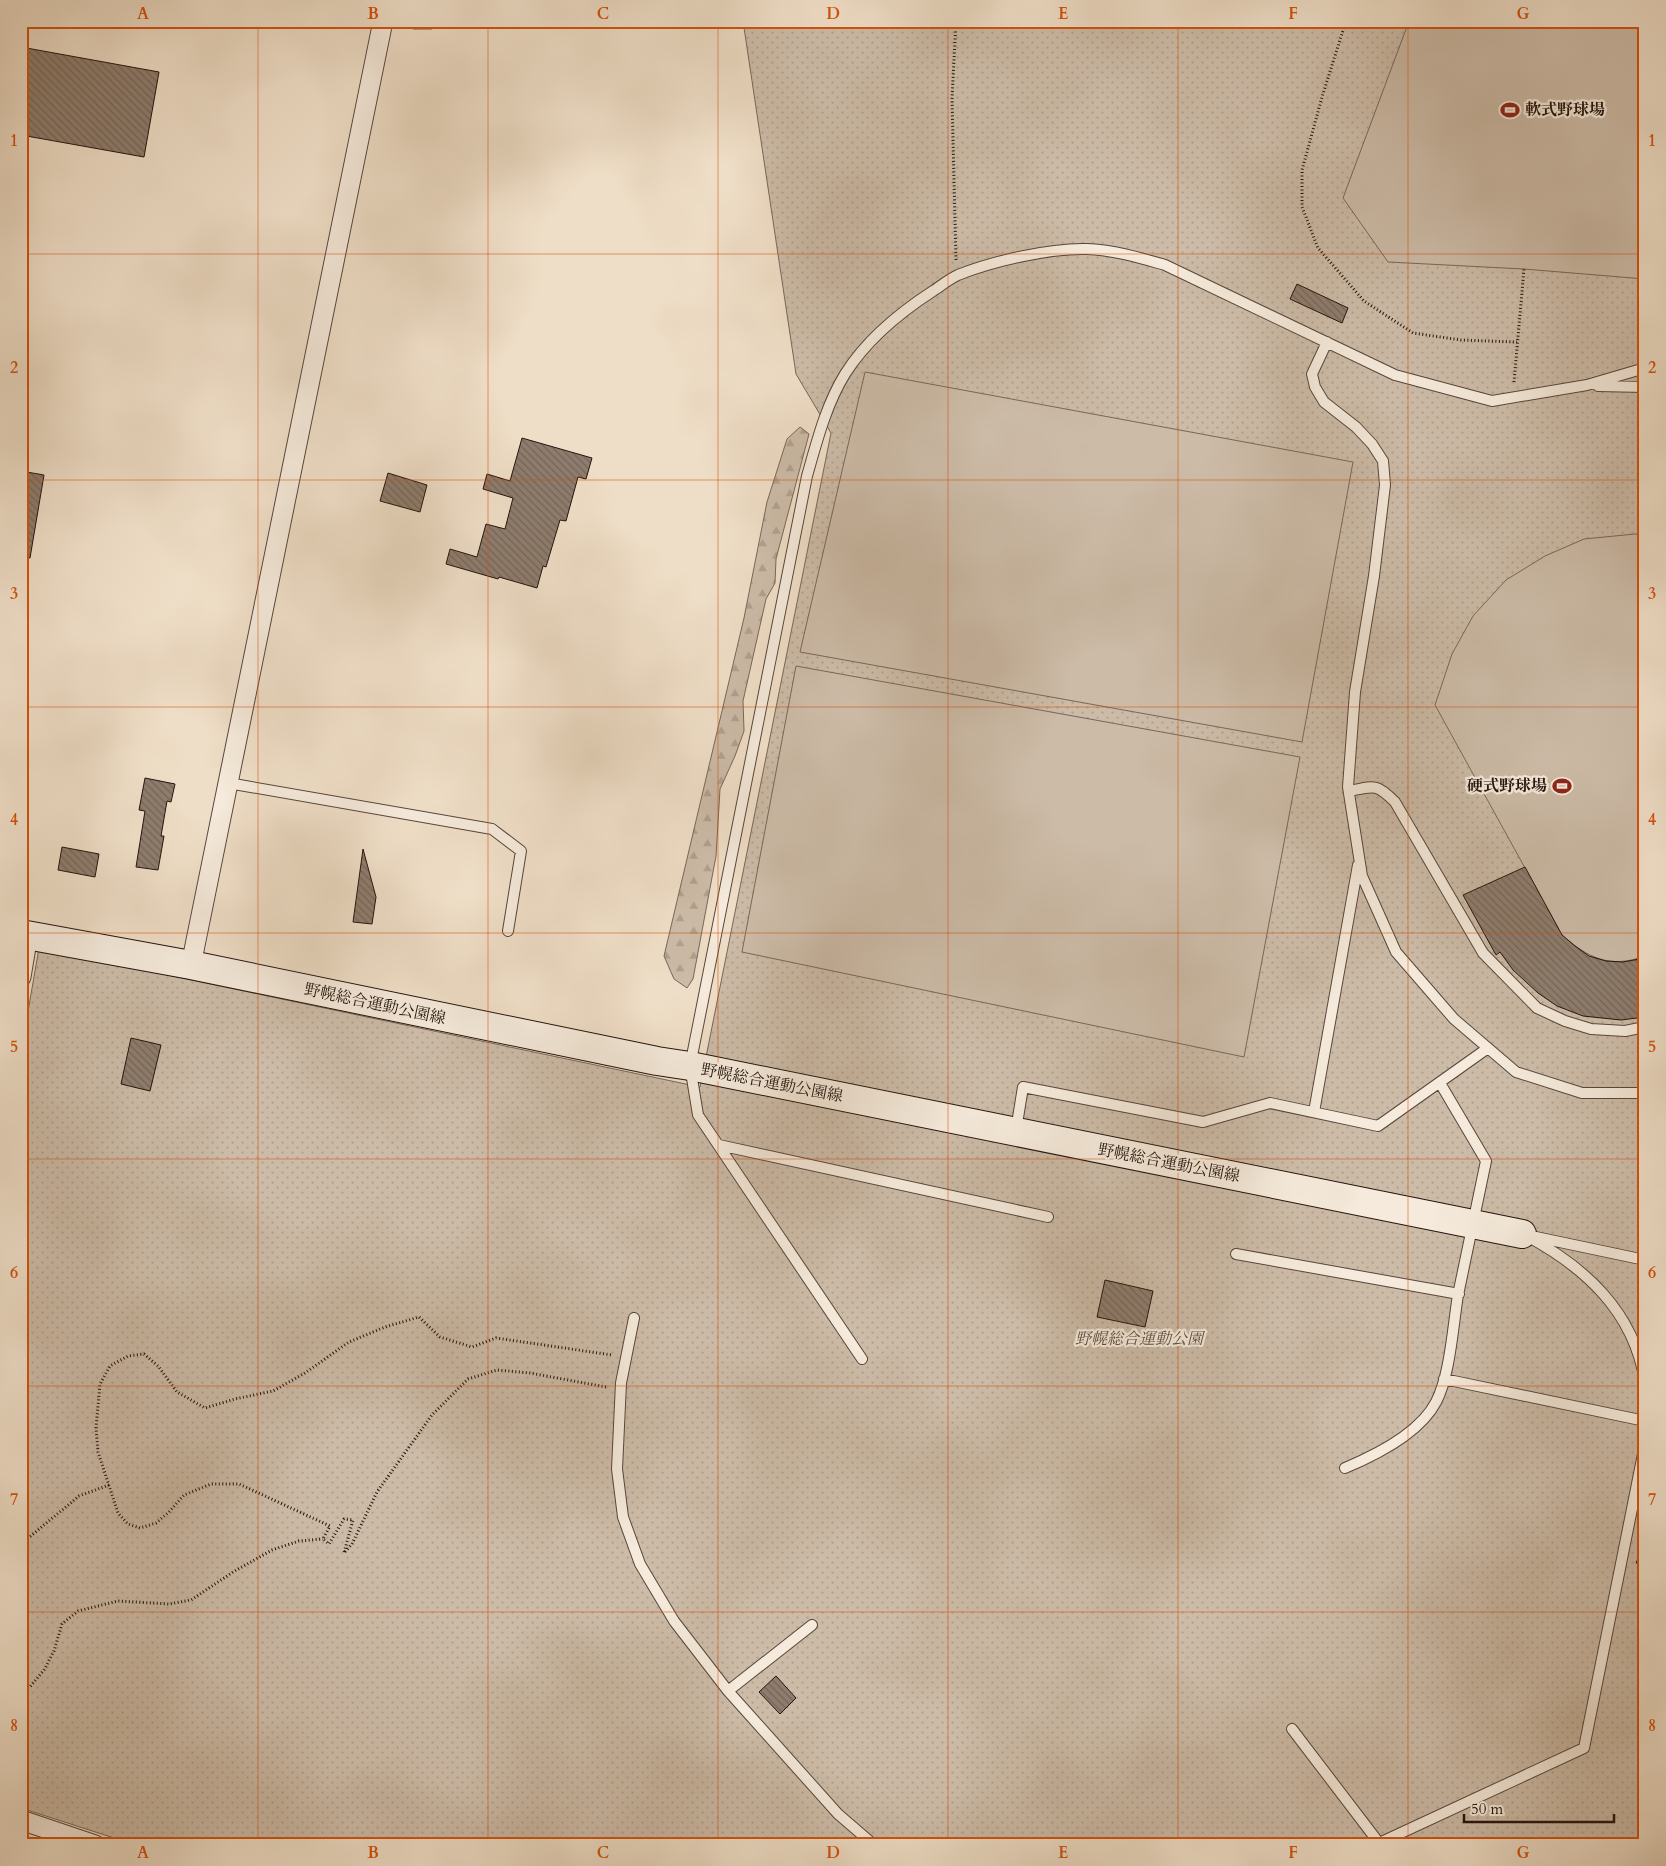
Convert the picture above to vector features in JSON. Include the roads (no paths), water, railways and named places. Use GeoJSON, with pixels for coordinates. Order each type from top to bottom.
{"type":"FeatureCollection","features":[{"type":"Feature","properties":{"kind":"main road","name":"野幌総合運動公園線"},"geometry":{"type":"LineString","coordinates":[[25,934],[191,965],[648,1059],[1522,1234]]}},
{"type":"Feature","properties":{"kind":"street"},"geometry":{"type":"LineString","coordinates":[[191,965],[383,21]]}},
{"type":"Feature","properties":{"kind":"street"},"geometry":{"type":"LineString","coordinates":[[21,977],[25,934]]}},
{"type":"Feature","properties":{"kind":"street"},"geometry":{"type":"LineString","coordinates":[[21,1820],[95,1845]]}},
{"type":"Feature","properties":{"kind":"lane"},"geometry":{"type":"LineString","coordinates":[[862,1359],[698,1115],[690,1066],[805,486],[819,434],[833,398],[846,373],[891,321],[911,305],[957,275],[1036,254],[1086,249],[1104,251],[1165,265],[1395,375],[1492,401],[1586,385],[1645,368]]}},
{"type":"Feature","properties":{"kind":"lane"},"geometry":{"type":"LineString","coordinates":[[1327,342],[1312,374],[1316,387],[1324,402],[1356,427],[1372,444],[1383,461],[1385,485],[1374,576],[1355,692],[1349,791],[1362,876],[1396,952],[1454,1019],[1516,1072],[1582,1093],[1645,1093]]}},
{"type":"Feature","properties":{"kind":"lane"},"geometry":{"type":"LineString","coordinates":[[1586,385],[1645,387]]}},
{"type":"Feature","properties":{"kind":"lane"},"geometry":{"type":"LineString","coordinates":[[228,783],[492,829],[521,851],[508,931]]}},
{"type":"Feature","properties":{"kind":"lane"},"geometry":{"type":"LineString","coordinates":[[1349,791],[1372,787],[1381,789],[1395,802],[1484,954],[1537,1008],[1591,1030],[1625,1031],[1645,1027]]}},
{"type":"Feature","properties":{"kind":"lane"},"geometry":{"type":"LineString","coordinates":[[1314,1112],[1359,856]]}},
{"type":"Feature","properties":{"kind":"lane"},"geometry":{"type":"LineString","coordinates":[[1015,1132],[1023,1087],[1203,1122],[1270,1103],[1378,1126],[1488,1048]]}},
{"type":"Feature","properties":{"kind":"lane"},"geometry":{"type":"LineString","coordinates":[[1345,1468],[1366,1459],[1393,1443],[1415,1426],[1425,1417],[1436,1402],[1444,1379],[1458,1294],[1486,1161],[1440,1083]]}},
{"type":"Feature","properties":{"kind":"lane"},"geometry":{"type":"LineString","coordinates":[[719,1145],[1048,1217]]}},
{"type":"Feature","properties":{"kind":"lane"},"geometry":{"type":"LineString","coordinates":[[1522,1234],[1645,1260]]}},
{"type":"Feature","properties":{"kind":"lane"},"geometry":{"type":"LineString","coordinates":[[1522,1234],[1548,1247],[1573,1264],[1593,1281],[1611,1303],[1630,1334],[1645,1382]]}},
{"type":"Feature","properties":{"kind":"lane"},"geometry":{"type":"LineString","coordinates":[[1236,1254],[1458,1294]]}},
{"type":"Feature","properties":{"kind":"lane"},"geometry":{"type":"LineString","coordinates":[[634,1318],[628,1357],[621,1383],[618,1469],[623,1516],[640,1564],[674,1621],[728,1690],[838,1814],[874,1845]]}},
{"type":"Feature","properties":{"kind":"lane"},"geometry":{"type":"LineString","coordinates":[[1444,1379],[1645,1421]]}},
{"type":"Feature","properties":{"kind":"lane"},"geometry":{"type":"LineString","coordinates":[[1292,1729],[1377,1844],[1584,1748],[1645,1444]]}},
{"type":"Feature","properties":{"kind":"lane"},"geometry":{"type":"LineString","coordinates":[[728,1690],[812,1625]]}},
{"type":"Feature","properties":{"kind":"place","name":"軟式野球場"},"geometry":{"type":"Point","coordinates":[1510,110]}},
{"type":"Feature","properties":{"kind":"place","name":"硬式野球場"},"geometry":{"type":"Point","coordinates":[1562,786]}},
{"type":"Feature","properties":{"kind":"park label","name":"野幌総合運動公園"},"geometry":{"type":"Point","coordinates":[1139,1339]}}]}
